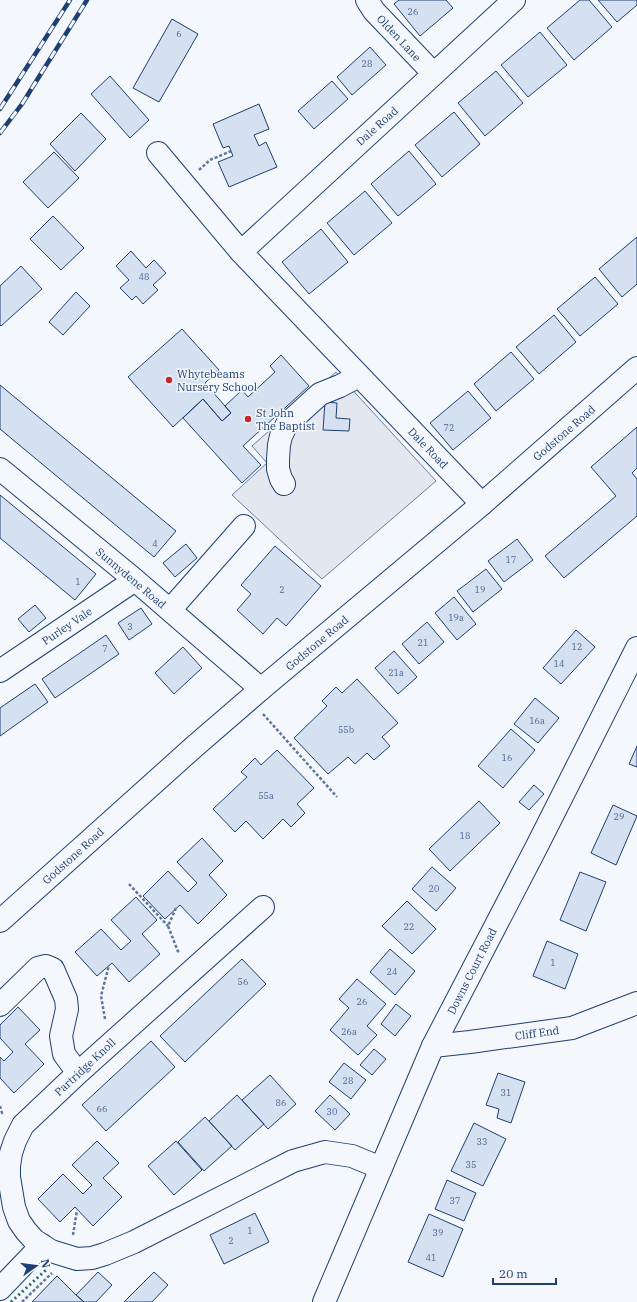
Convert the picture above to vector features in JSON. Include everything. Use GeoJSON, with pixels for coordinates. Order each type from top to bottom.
{"type":"FeatureCollection","features":[{"type":"Feature","properties":{"kind":"main road","name":"Olden Lane"},"geometry":{"type":"LineString","coordinates":[[367,0],[374,11],[434,74]]}},
{"type":"Feature","properties":{"kind":"main road","name":"Dale Road"},"geometry":{"type":"LineString","coordinates":[[241,252],[514,0]]}},
{"type":"Feature","properties":{"kind":"main road","name":"Dale Road"},"geometry":{"type":"LineString","coordinates":[[158,153],[241,252],[482,504]]}},
{"type":"Feature","properties":{"kind":"main road","name":"Godstone Road"},"geometry":{"type":"LineString","coordinates":[[0,921],[261,689],[482,504],[637,368]]}},
{"type":"Feature","properties":{"kind":"main road"},"geometry":{"type":"LineString","coordinates":[[284,484],[278,469],[278,459],[281,436],[287,424],[320,394],[359,376]]}},
{"type":"Feature","properties":{"kind":"main road","name":"Sunnydene Road"},"geometry":{"type":"LineString","coordinates":[[0,469],[135,580],[261,689]]}},
{"type":"Feature","properties":{"kind":"main road"},"geometry":{"type":"LineString","coordinates":[[170,610],[244,526]]}},
{"type":"Feature","properties":{"kind":"main road","name":"Purley Vale"},"geometry":{"type":"LineString","coordinates":[[0,671],[135,580]]}},
{"type":"Feature","properties":{"kind":"main road","name":"Downs Court Road"},"geometry":{"type":"LineString","coordinates":[[324,1302],[434,1046],[637,648]]}},
{"type":"Feature","properties":{"kind":"main road","name":"Partridge Knoll"},"geometry":{"type":"LineString","coordinates":[[263,906],[78,1073],[23,1125],[14,1141],[11,1153],[9,1177],[14,1207],[19,1221],[34,1240],[61,1255],[77,1259],[92,1258],[134,1242],[293,1161],[325,1152],[352,1156],[381,1168]]}},
{"type":"Feature","properties":{"kind":"main road"},"geometry":{"type":"LineString","coordinates":[[0,1005],[38,968],[46,966],[53,969],[66,999],[67,1008],[61,1036],[64,1054],[78,1073]]}},
{"type":"Feature","properties":{"kind":"main road","name":"Cliff End"},"geometry":{"type":"LineString","coordinates":[[434,1046],[572,1028],[637,1003]]}},
{"type":"Feature","properties":{"kind":"main road"},"geometry":{"type":"LineString","coordinates":[[0,1289],[42,1245]]}},
{"type":"Feature","properties":{"kind":"path"},"geometry":{"type":"LineString","coordinates":[[184,184],[210,160],[231,151]]}},
{"type":"Feature","properties":{"kind":"path"},"geometry":{"type":"LineString","coordinates":[[272,725],[337,797]]}},
{"type":"Feature","properties":{"kind":"path"},"geometry":{"type":"LineString","coordinates":[[129,884],[168,926],[187,975]]}},
{"type":"Feature","properties":{"kind":"path"},"geometry":{"type":"LineString","coordinates":[[168,926],[176,908]]}},
{"type":"Feature","properties":{"kind":"path"},"geometry":{"type":"LineString","coordinates":[[109,966],[101,996],[109,1046]]}},
{"type":"Feature","properties":{"kind":"path"},"geometry":{"type":"LineString","coordinates":[[0,1106],[2,1113],[0,1113]]}},
{"type":"Feature","properties":{"kind":"path"},"geometry":{"type":"LineString","coordinates":[[22,1302],[52,1272],[61,1255]]}},
{"type":"Feature","properties":{"kind":"shaded area"},"geometry":{"type":"Polygon","coordinates":[[[336,372],[436,481],[322,579],[232,495],[267,463],[252,446],[336,372]]]}},
{"type":"Feature","properties":{"kind":"building"},"geometry":{"type":"Polygon","coordinates":[[[399,0],[446,0],[453,8],[420,36],[394,4],[399,0]]]}},
{"type":"Feature","properties":{"kind":"building"},"geometry":{"type":"Polygon","coordinates":[[[580,0],[589,0],[612,27],[574,60],[547,28],[580,0]]]}},
{"type":"Feature","properties":{"kind":"building"},"geometry":{"type":"Polygon","coordinates":[[[598,0],[637,0],[637,5],[617,22],[598,0]]]}},
{"type":"Feature","properties":{"kind":"building"},"geometry":{"type":"Polygon","coordinates":[[[172,19],[198,34],[159,102],[133,88],[172,19]]]}},
{"type":"Feature","properties":{"kind":"building"},"geometry":{"type":"Polygon","coordinates":[[[540,32],[567,65],[528,97],[501,65],[540,32]]]}},
{"type":"Feature","properties":{"kind":"building"},"geometry":{"type":"Polygon","coordinates":[[[370,47],[386,65],[352,95],[337,77],[370,47]]]}},
{"type":"Feature","properties":{"kind":"building"},"geometry":{"type":"Polygon","coordinates":[[[496,71],[523,103],[485,136],[458,103],[496,71]]]}},
{"type":"Feature","properties":{"kind":"building"},"geometry":{"type":"Polygon","coordinates":[[[110,76],[149,120],[130,138],[91,94],[110,76]]]}},
{"type":"Feature","properties":{"kind":"building"},"geometry":{"type":"Polygon","coordinates":[[[332,81],[348,99],[314,129],[298,111],[332,81]]]}},
{"type":"Feature","properties":{"kind":"building"},"geometry":{"type":"Polygon","coordinates":[[[259,104],[269,129],[254,135],[259,146],[266,142],[277,167],[229,187],[218,162],[233,156],[229,146],[223,148],[213,124],[259,104]]]}},
{"type":"Feature","properties":{"kind":"building"},"geometry":{"type":"Polygon","coordinates":[[[454,112],[480,144],[442,177],[415,145],[454,112]]]}},
{"type":"Feature","properties":{"kind":"building"},"geometry":{"type":"Polygon","coordinates":[[[81,113],[106,139],[75,171],[50,144],[81,113]]]}},
{"type":"Feature","properties":{"kind":"building"},"geometry":{"type":"Polygon","coordinates":[[[409,151],[436,184],[398,216],[371,184],[409,151]]]}},
{"type":"Feature","properties":{"kind":"building"},"geometry":{"type":"Polygon","coordinates":[[[54,152],[79,178],[48,208],[23,182],[54,152]]]}},
{"type":"Feature","properties":{"kind":"building"},"geometry":{"type":"Polygon","coordinates":[[[365,191],[392,223],[354,255],[327,223],[365,191]]]}},
{"type":"Feature","properties":{"kind":"building"},"geometry":{"type":"Polygon","coordinates":[[[53,216],[84,248],[61,270],[30,239],[53,216]]]}},
{"type":"Feature","properties":{"kind":"building"},"geometry":{"type":"Polygon","coordinates":[[[321,229],[348,262],[309,294],[282,262],[321,229]]]}},
{"type":"Feature","properties":{"kind":"building"},"geometry":{"type":"Polygon","coordinates":[[[637,237],[637,284],[622,297],[599,269],[637,237]]]}},
{"type":"Feature","properties":{"kind":"building"},"geometry":{"type":"Polygon","coordinates":[[[131,251],[146,268],[154,260],[166,273],[153,285],[158,290],[143,304],[136,296],[132,300],[120,288],[129,280],[116,266],[131,251]]]}},
{"type":"Feature","properties":{"kind":"building"},"geometry":{"type":"Polygon","coordinates":[[[21,266],[42,289],[1,326],[0,286],[21,266]]]}},
{"type":"Feature","properties":{"kind":"building"},"geometry":{"type":"Polygon","coordinates":[[[595,277],[618,304],[580,336],[557,309],[595,277]]]}},
{"type":"Feature","properties":{"kind":"building"},"geometry":{"type":"Polygon","coordinates":[[[76,292],[90,306],[63,335],[49,322],[76,292]]]}},
{"type":"Feature","properties":{"kind":"building"},"geometry":{"type":"Polygon","coordinates":[[[554,315],[576,342],[539,374],[516,347],[554,315]]]}},
{"type":"Feature","properties":{"kind":"building","name":"Whytebeams Nursery School"},"geometry":{"type":"Polygon","coordinates":[[[182,329],[219,370],[205,383],[231,413],[222,421],[203,399],[173,427],[128,377],[182,329]]]}},
{"type":"Feature","properties":{"kind":"building"},"geometry":{"type":"Polygon","coordinates":[[[511,352],[534,379],[496,411],[474,384],[511,352]]]}},
{"type":"Feature","properties":{"kind":"building","name":"St John The Baptist"},"geometry":{"type":"Polygon","coordinates":[[[281,355],[309,386],[243,446],[261,465],[242,483],[183,418],[203,399],[222,421],[231,413],[225,406],[242,390],[248,397],[275,372],[270,366],[281,355]]]}},
{"type":"Feature","properties":{"kind":"building"},"geometry":{"type":"Polygon","coordinates":[[[0,385],[176,531],[154,557],[0,429],[0,385]]]}},
{"type":"Feature","properties":{"kind":"building"},"geometry":{"type":"Polygon","coordinates":[[[468,391],[491,418],[453,450],[430,423],[468,391]]]}},
{"type":"Feature","properties":{"kind":"building"},"geometry":{"type":"Polygon","coordinates":[[[325,402],[337,403],[336,418],[350,419],[349,431],[323,430],[325,402]]]}},
{"type":"Feature","properties":{"kind":"building"},"geometry":{"type":"Polygon","coordinates":[[[637,427],[637,468],[632,473],[637,479],[637,516],[564,578],[545,556],[616,496],[591,467],[637,427]]]}},
{"type":"Feature","properties":{"kind":"building"},"geometry":{"type":"Polygon","coordinates":[[[0,495],[96,574],[75,600],[0,538],[0,495]]]}},
{"type":"Feature","properties":{"kind":"building"},"geometry":{"type":"Polygon","coordinates":[[[517,539],[533,560],[504,582],[488,561],[517,539]]]}},
{"type":"Feature","properties":{"kind":"building"},"geometry":{"type":"Polygon","coordinates":[[[186,544],[197,558],[175,577],[163,563],[186,544]]]}},
{"type":"Feature","properties":{"kind":"building"},"geometry":{"type":"Polygon","coordinates":[[[275,546],[321,586],[286,626],[277,618],[263,634],[237,610],[251,594],[241,585],[275,546]]]}},
{"type":"Feature","properties":{"kind":"building"},"geometry":{"type":"Polygon","coordinates":[[[486,569],[502,589],[473,612],[457,591],[486,569]]]}},
{"type":"Feature","properties":{"kind":"building"},"geometry":{"type":"Polygon","coordinates":[[[454,597],[476,624],[457,640],[435,613],[454,597]]]}},
{"type":"Feature","properties":{"kind":"building"},"geometry":{"type":"Polygon","coordinates":[[[35,605],[46,618],[29,632],[18,619],[35,605]]]}},
{"type":"Feature","properties":{"kind":"building"},"geometry":{"type":"Polygon","coordinates":[[[141,608],[152,624],[129,640],[118,623],[141,608]]]}},
{"type":"Feature","properties":{"kind":"building"},"geometry":{"type":"Polygon","coordinates":[[[427,622],[444,642],[419,664],[402,644],[427,622]]]}},
{"type":"Feature","properties":{"kind":"building"},"geometry":{"type":"Polygon","coordinates":[[[576,630],[595,647],[561,684],[543,668],[576,630]]]}},
{"type":"Feature","properties":{"kind":"building"},"geometry":{"type":"Polygon","coordinates":[[[106,635],[119,654],[55,698],[42,679],[106,635]]]}},
{"type":"Feature","properties":{"kind":"building"},"geometry":{"type":"Polygon","coordinates":[[[183,647],[202,668],[174,694],[155,673],[183,647]]]}},
{"type":"Feature","properties":{"kind":"building"},"geometry":{"type":"Polygon","coordinates":[[[394,651],[417,677],[398,694],[375,668],[394,651]]]}},
{"type":"Feature","properties":{"kind":"building"},"geometry":{"type":"Polygon","coordinates":[[[357,679],[398,723],[382,737],[390,746],[374,760],[367,753],[355,764],[348,757],[328,774],[294,738],[327,706],[322,701],[336,687],[342,693],[357,679]]]}},
{"type":"Feature","properties":{"kind":"building"},"geometry":{"type":"Polygon","coordinates":[[[35,684],[48,702],[0,736],[0,708],[35,684]]]}},
{"type":"Feature","properties":{"kind":"building"},"geometry":{"type":"Polygon","coordinates":[[[535,698],[559,718],[538,743],[514,724],[535,698]]]}},
{"type":"Feature","properties":{"kind":"building"},"geometry":{"type":"Polygon","coordinates":[[[511,729],[535,750],[503,788],[478,766],[511,729]]]}},
{"type":"Feature","properties":{"kind":"building"},"geometry":{"type":"Polygon","coordinates":[[[637,746],[637,767],[629,764],[637,746]]]}},
{"type":"Feature","properties":{"kind":"building"},"geometry":{"type":"Polygon","coordinates":[[[277,750],[314,788],[297,804],[305,813],[291,827],[283,819],[263,839],[246,821],[235,832],[213,809],[247,777],[241,772],[255,758],[261,765],[277,750]]]}},
{"type":"Feature","properties":{"kind":"building"},"geometry":{"type":"Polygon","coordinates":[[[534,785],[544,794],[529,810],[519,802],[534,785]]]}},
{"type":"Feature","properties":{"kind":"building"},"geometry":{"type":"Polygon","coordinates":[[[479,801],[500,823],[450,871],[429,849],[479,801]]]}},
{"type":"Feature","properties":{"kind":"building"},"geometry":{"type":"Polygon","coordinates":[[[613,805],[637,816],[616,865],[591,853],[613,805]]]}},
{"type":"Feature","properties":{"kind":"building"},"geometry":{"type":"Polygon","coordinates":[[[202,838],[223,861],[209,875],[227,895],[198,924],[180,905],[165,919],[143,896],[168,871],[188,892],[197,883],[177,862],[202,838]]]}},
{"type":"Feature","properties":{"kind":"building"},"geometry":{"type":"Polygon","coordinates":[[[432,867],[456,888],[436,911],[412,889],[432,867]]]}},
{"type":"Feature","properties":{"kind":"building"},"geometry":{"type":"Polygon","coordinates":[[[580,872],[606,882],[586,931],[560,920],[580,872]]]}},
{"type":"Feature","properties":{"kind":"building"},"geometry":{"type":"Polygon","coordinates":[[[136,897],[157,920],[142,934],[160,954],[129,982],[112,963],[97,976],[75,952],[101,929],[121,950],[131,941],[111,920],[136,897]]]}},
{"type":"Feature","properties":{"kind":"building"},"geometry":{"type":"Polygon","coordinates":[[[407,901],[436,929],[412,954],[382,926],[407,901]]]}},
{"type":"Feature","properties":{"kind":"building"},"geometry":{"type":"Polygon","coordinates":[[[547,941],[578,954],[565,989],[533,976],[547,941]]]}},
{"type":"Feature","properties":{"kind":"building"},"geometry":{"type":"Polygon","coordinates":[[[390,949],[415,971],[395,995],[370,972],[390,949]]]}},
{"type":"Feature","properties":{"kind":"building"},"geometry":{"type":"Polygon","coordinates":[[[242,959],[266,984],[185,1062],[160,1036],[242,959]]]}},
{"type":"Feature","properties":{"kind":"building"},"geometry":{"type":"Polygon","coordinates":[[[357,979],[386,1004],[367,1026],[377,1035],[358,1055],[330,1030],[349,1008],[339,999],[357,979]]]}},
{"type":"Feature","properties":{"kind":"building"},"geometry":{"type":"Polygon","coordinates":[[[396,1004],[411,1016],[395,1036],[381,1024],[396,1004]]]}},
{"type":"Feature","properties":{"kind":"building"},"geometry":{"type":"Polygon","coordinates":[[[18,1007],[40,1030],[25,1044],[44,1064],[14,1093],[0,1078],[0,1057],[4,1061],[13,1052],[0,1038],[0,1025],[18,1007]]]}},
{"type":"Feature","properties":{"kind":"building"},"geometry":{"type":"Polygon","coordinates":[[[151,1041],[175,1067],[106,1131],[82,1105],[151,1041]]]}},
{"type":"Feature","properties":{"kind":"building"},"geometry":{"type":"Polygon","coordinates":[[[374,1049],[386,1059],[372,1075],[360,1065],[374,1049]]]}},
{"type":"Feature","properties":{"kind":"building"},"geometry":{"type":"Polygon","coordinates":[[[344,1063],[366,1080],[351,1099],[329,1082],[344,1063]]]}},
{"type":"Feature","properties":{"kind":"building"},"geometry":{"type":"Polygon","coordinates":[[[498,1073],[525,1082],[511,1123],[497,1118],[499,1109],[486,1105],[498,1073]]]}},
{"type":"Feature","properties":{"kind":"building"},"geometry":{"type":"Polygon","coordinates":[[[270,1075],[296,1104],[268,1129],[242,1100],[270,1075]]]}},
{"type":"Feature","properties":{"kind":"building"},"geometry":{"type":"Polygon","coordinates":[[[237,1095],[264,1124],[235,1150],[209,1121],[237,1095]]]}},
{"type":"Feature","properties":{"kind":"building"},"geometry":{"type":"Polygon","coordinates":[[[330,1095],[350,1114],[335,1130],[315,1111],[330,1095]]]}},
{"type":"Feature","properties":{"kind":"building"},"geometry":{"type":"Polygon","coordinates":[[[205,1117],[232,1146],[204,1171],[178,1142],[205,1117]]]}},
{"type":"Feature","properties":{"kind":"building"},"geometry":{"type":"Polygon","coordinates":[[[474,1123],[506,1139],[483,1186],[451,1171],[474,1123]]]}},
{"type":"Feature","properties":{"kind":"building"},"geometry":{"type":"Polygon","coordinates":[[[97,1141],[119,1163],[103,1178],[122,1197],[93,1226],[75,1207],[60,1222],[38,1199],[63,1174],[83,1194],[92,1185],[72,1165],[97,1141]]]}},
{"type":"Feature","properties":{"kind":"building"},"geometry":{"type":"Polygon","coordinates":[[[176,1141],[202,1170],[174,1195],[148,1166],[176,1141]]]}},
{"type":"Feature","properties":{"kind":"building"},"geometry":{"type":"Polygon","coordinates":[[[447,1180],[476,1193],[464,1221],[435,1209],[447,1180]]]}},
{"type":"Feature","properties":{"kind":"building"},"geometry":{"type":"Polygon","coordinates":[[[255,1213],[269,1242],[224,1264],[210,1235],[255,1213]]]}},
{"type":"Feature","properties":{"kind":"building"},"geometry":{"type":"Polygon","coordinates":[[[429,1214],[463,1229],[443,1277],[408,1262],[429,1214]]]}},
{"type":"Feature","properties":{"kind":"building"},"geometry":{"type":"Polygon","coordinates":[[[98,1272],[112,1285],[96,1302],[84,1302],[76,1295],[98,1272]]]}},
{"type":"Feature","properties":{"kind":"building"},"geometry":{"type":"Polygon","coordinates":[[[154,1272],[168,1285],[152,1302],[124,1302],[154,1272]]]}},
{"type":"Feature","properties":{"kind":"building"},"geometry":{"type":"Polygon","coordinates":[[[57,1276],[76,1295],[84,1302],[32,1302],[57,1276]]]}},
{"type":"Feature","properties":{"kind":"railway"},"geometry":{"type":"LineString","coordinates":[[0,109],[70,0]]}},
{"type":"Feature","properties":{"kind":"railway"},"geometry":{"type":"LineString","coordinates":[[0,133],[22,104],[87,0]]}},
{"type":"Feature","properties":{"kind":"hedge"},"geometry":{"type":"LineString","coordinates":[[11,1302],[47,1269]]}},
{"type":"Feature","properties":{"kind":"place","name":"Whytebeams Nursery School"},"geometry":{"type":"Point","coordinates":[169,380]}},
{"type":"Feature","properties":{"kind":"place","name":"St John The Baptist"},"geometry":{"type":"Point","coordinates":[248,419]}}]}
